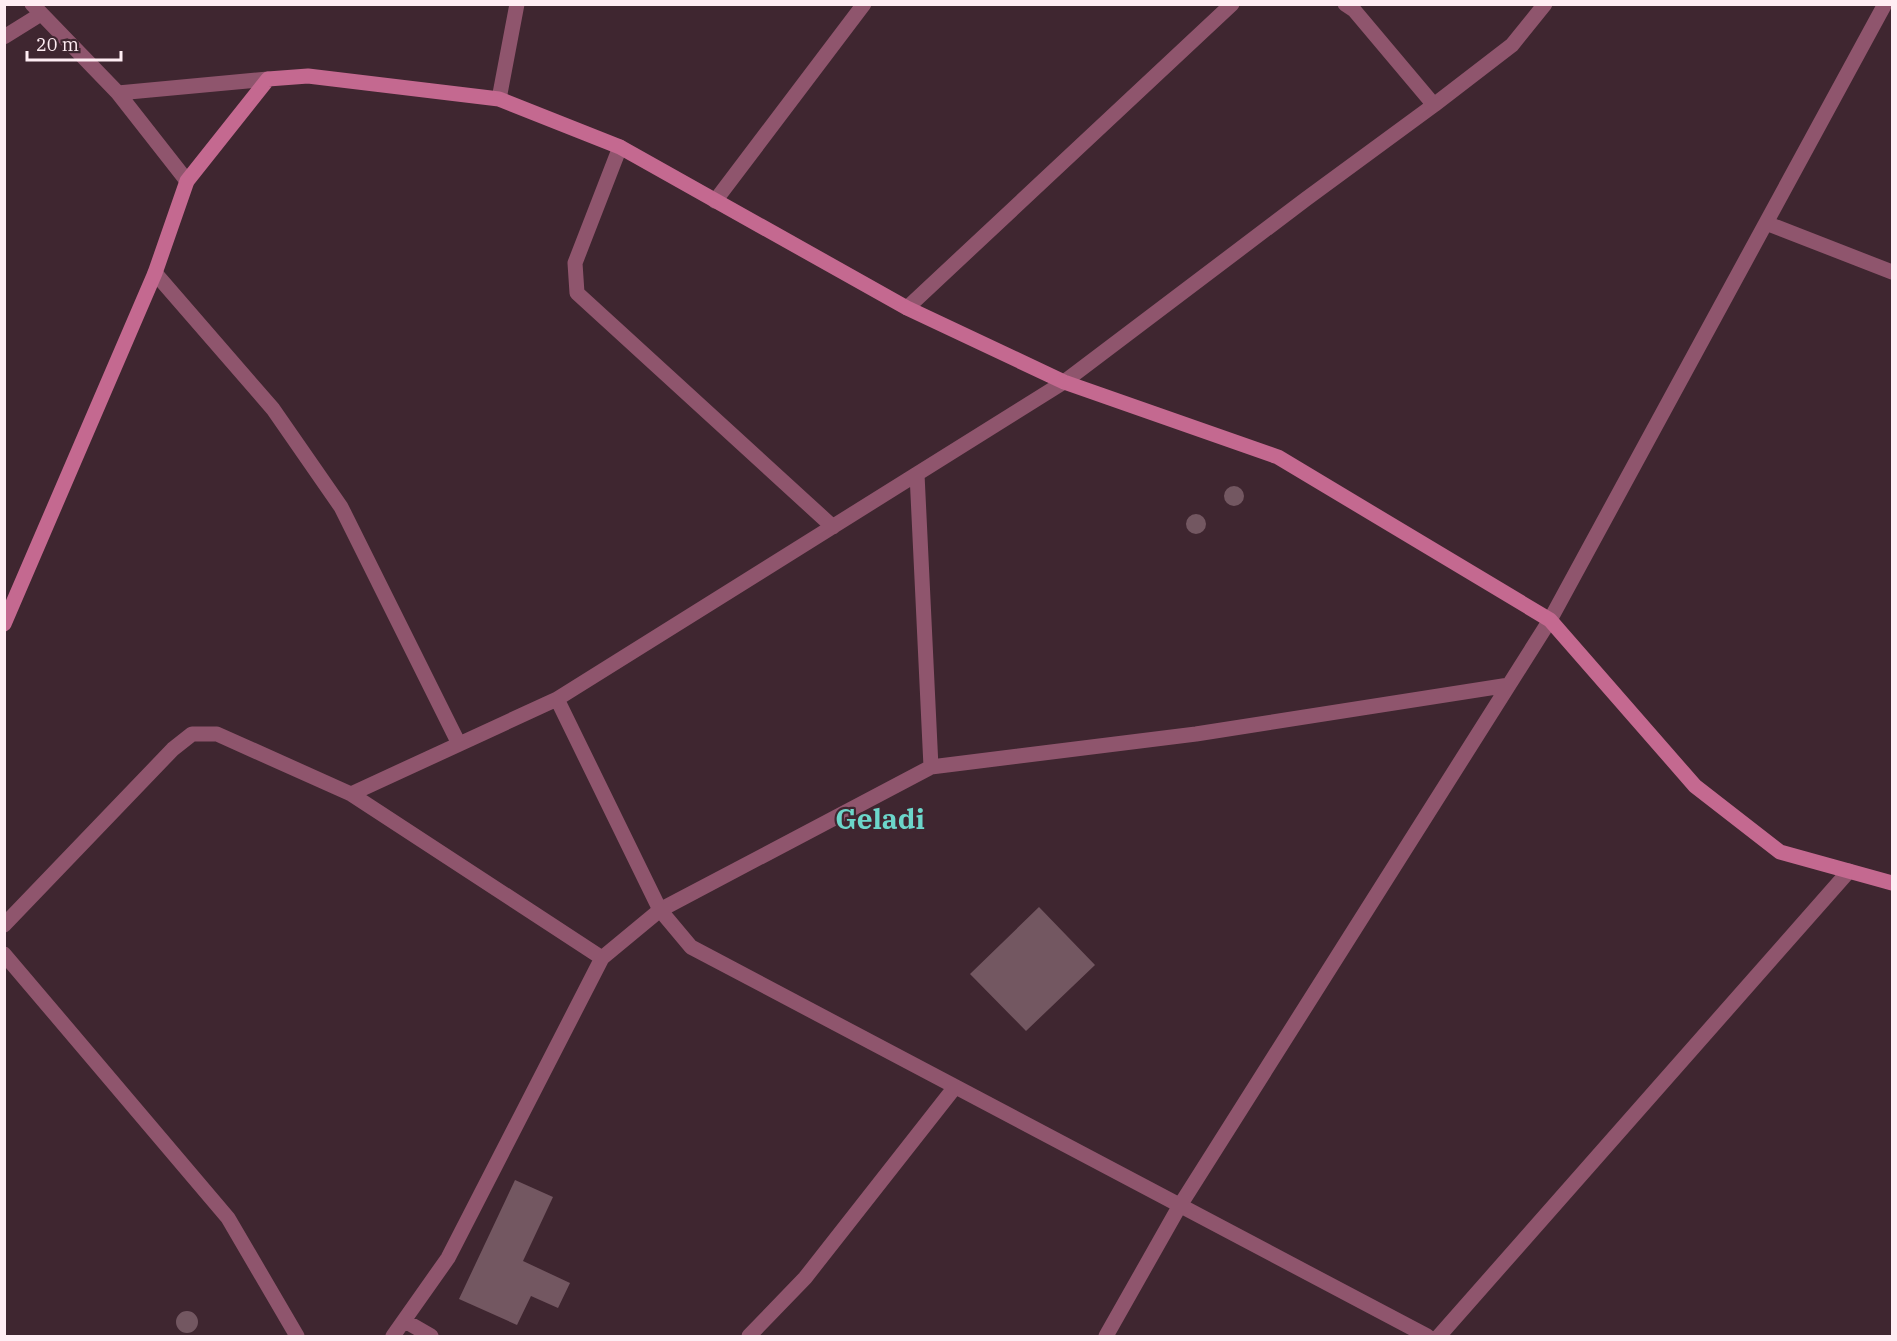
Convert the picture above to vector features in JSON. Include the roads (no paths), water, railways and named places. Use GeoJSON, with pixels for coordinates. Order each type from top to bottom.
{"type":"FeatureCollection","features":[{"type":"Feature","properties":{"kind":"street"},"geometry":{"type":"LineString","coordinates":[[499,99],[517,4]]}},
{"type":"Feature","properties":{"kind":"street"},"geometry":{"type":"LineString","coordinates":[[715,201],[864,4]]}},
{"type":"Feature","properties":{"kind":"street"},"geometry":{"type":"LineString","coordinates":[[907,308],[1232,4]]}},
{"type":"Feature","properties":{"kind":"street"},"geometry":{"type":"LineString","coordinates":[[351,794],[557,699],[1064,382],[1512,45],[1545,4]]}},
{"type":"Feature","properties":{"kind":"street"},"geometry":{"type":"LineString","coordinates":[[1106,1336],[1179,1207],[1550,620],[1885,4]]}},
{"type":"Feature","properties":{"kind":"street"},"geometry":{"type":"LineString","coordinates":[[1352,6],[1434,105]]}},
{"type":"Feature","properties":{"kind":"street"},"geometry":{"type":"LineString","coordinates":[[4,37],[37,9],[118,93],[187,181]]}},
{"type":"Feature","properties":{"kind":"street"},"geometry":{"type":"LineString","coordinates":[[118,93],[308,76],[499,99],[620,147],[907,308],[1064,382],[1278,457],[1550,620],[1695,786],[1780,852],[1893,882]]}},
{"type":"Feature","properties":{"kind":"street"},"geometry":{"type":"LineString","coordinates":[[4,624],[155,273],[187,181],[268,79]]}},
{"type":"Feature","properties":{"kind":"street"},"geometry":{"type":"LineString","coordinates":[[620,147],[575,263],[577,293],[833,526]]}},
{"type":"Feature","properties":{"kind":"street"},"geometry":{"type":"LineString","coordinates":[[1766,223],[1893,272]]}},
{"type":"Feature","properties":{"kind":"street"},"geometry":{"type":"LineString","coordinates":[[155,273],[273,409],[341,507],[459,744]]}},
{"type":"Feature","properties":{"kind":"street"},"geometry":{"type":"LineString","coordinates":[[917,474],[931,767]]}},
{"type":"Feature","properties":{"kind":"street"},"geometry":{"type":"LineString","coordinates":[[393,1336],[448,1258],[602,958],[660,910],[931,767],[1196,734],[1509,685]]}},
{"type":"Feature","properties":{"kind":"street"},"geometry":{"type":"LineString","coordinates":[[557,699],[660,910],[691,946],[1179,1207],[1427,1336]]}},
{"type":"Feature","properties":{"kind":"street"},"geometry":{"type":"LineString","coordinates":[[4,925],[173,748],[192,734],[217,734],[351,794],[602,958]]}},
{"type":"Feature","properties":{"kind":"street"},"geometry":{"type":"LineString","coordinates":[[1439,1336],[1849,871]]}},
{"type":"Feature","properties":{"kind":"street"},"geometry":{"type":"LineString","coordinates":[[4,954],[228,1218],[297,1336]]}},
{"type":"Feature","properties":{"kind":"street"},"geometry":{"type":"LineString","coordinates":[[748,1336],[806,1278],[955,1087]]}},
{"type":"Feature","properties":{"kind":"street"},"geometry":{"type":"LineString","coordinates":[[405,1321],[432,1336]]}},
{"type":"Feature","properties":{"kind":"district","name":"Geladi"},"geometry":{"type":"Point","coordinates":[880,819]}}]}
